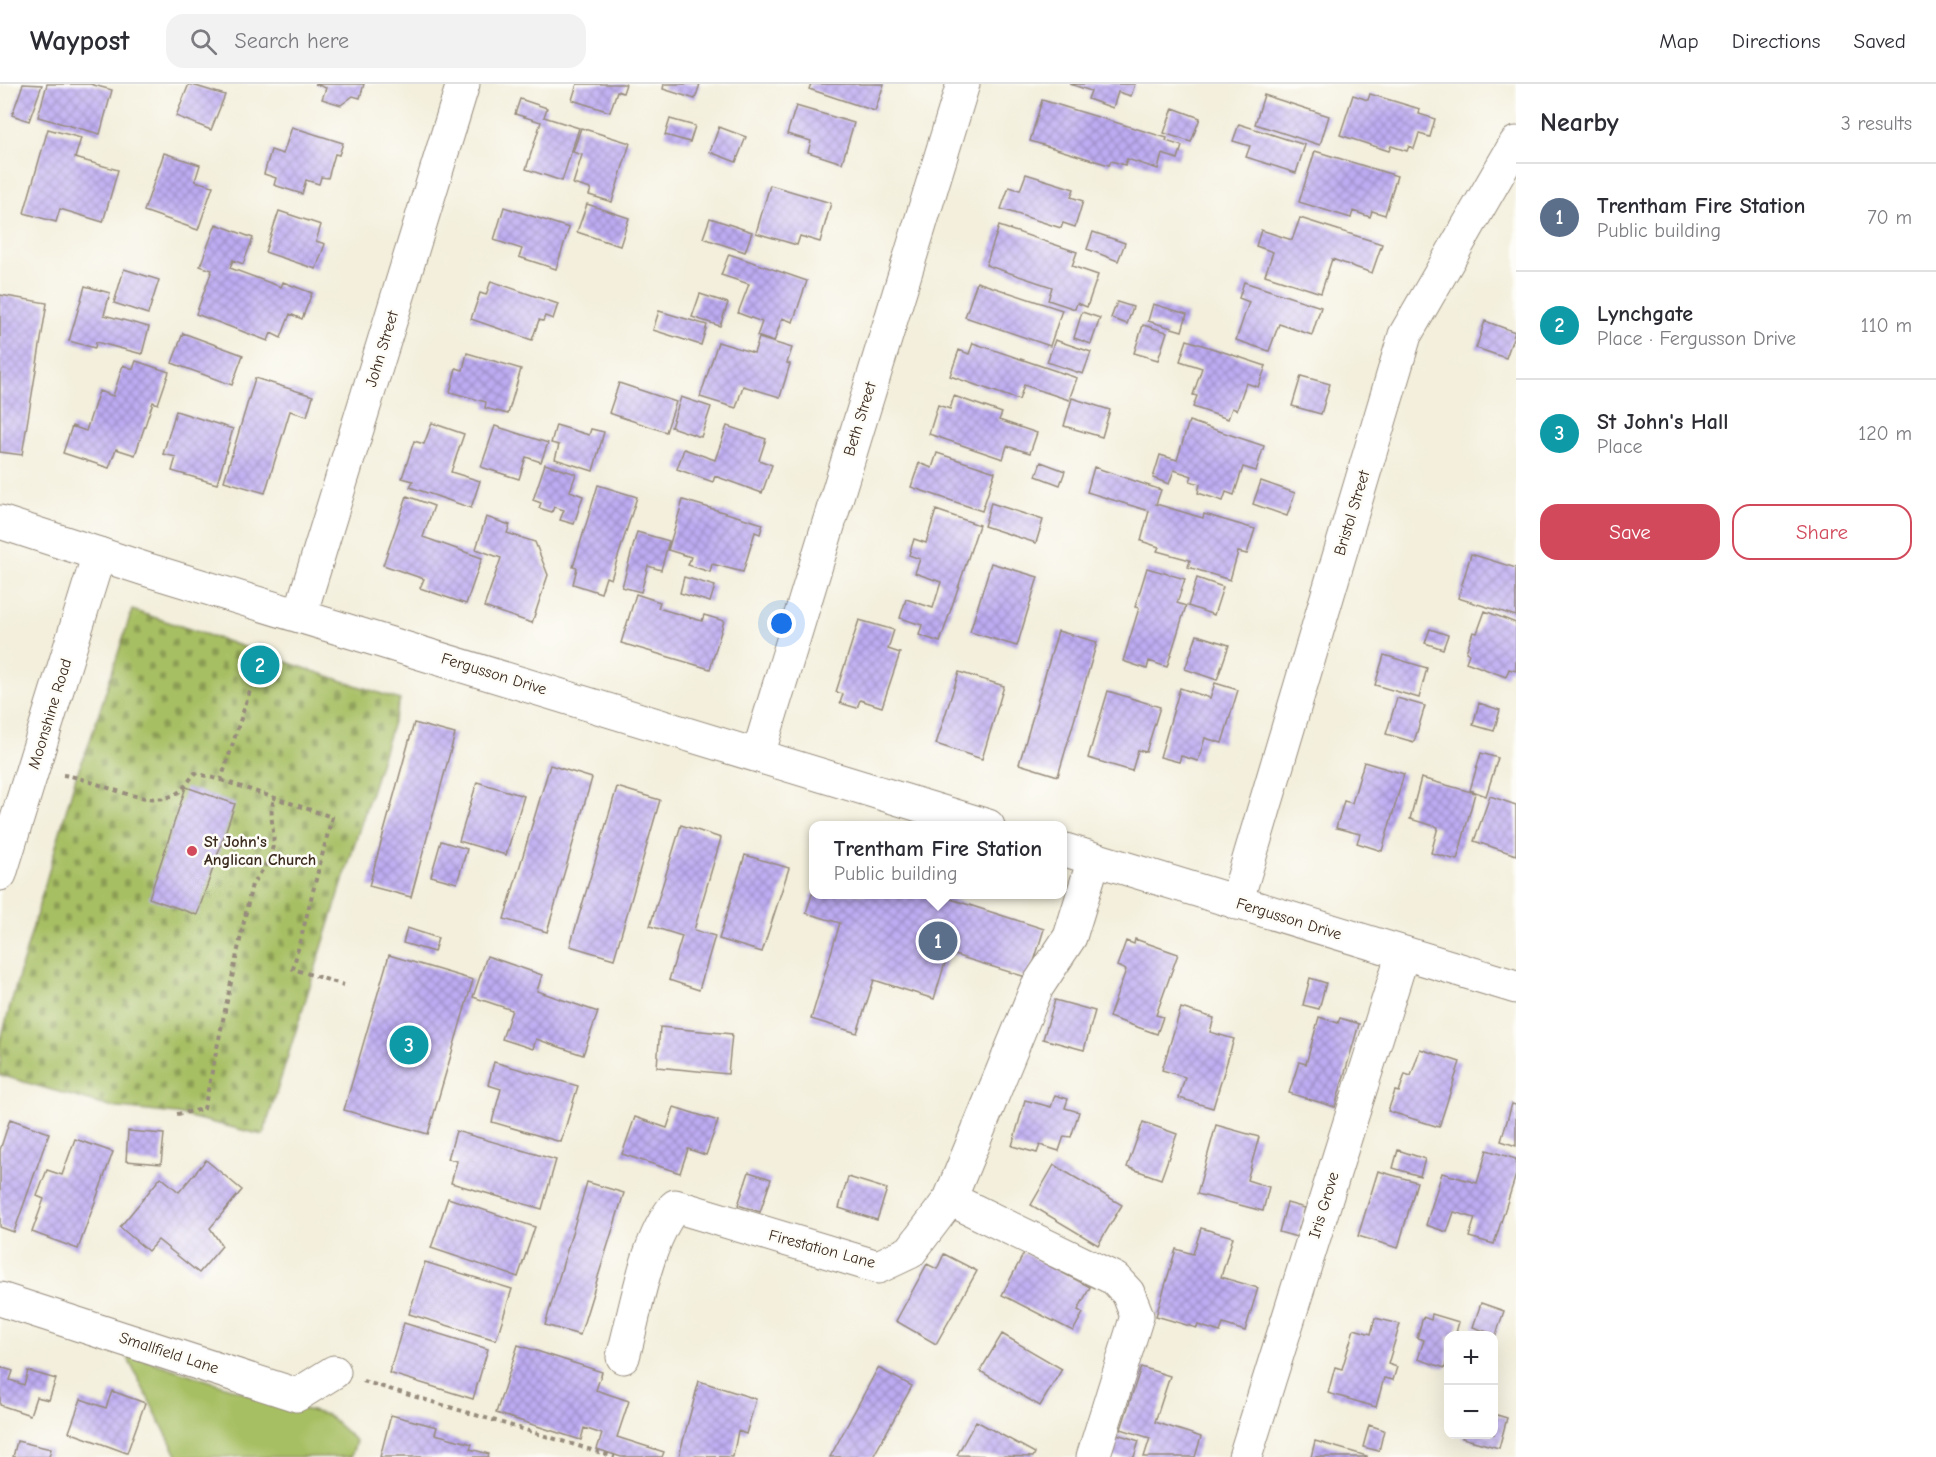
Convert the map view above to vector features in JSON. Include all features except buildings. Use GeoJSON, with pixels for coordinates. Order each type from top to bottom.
{"type":"FeatureCollection","features":[{"type":"Feature","properties":{"kind":"street","name":"John Street"},"geometry":{"type":"LineString","coordinates":[[289,611],[464,84]]}},
{"type":"Feature","properties":{"kind":"street","name":"Beth Street"},"geometry":{"type":"LineString","coordinates":[[758,755],[963,84]]}},
{"type":"Feature","properties":{"kind":"street","name":"Bristol Street"},"geometry":{"type":"LineString","coordinates":[[1236,903],[1405,335],[1516,143]]}},
{"type":"Feature","properties":{"kind":"street","name":"Fergusson Drive"},"geometry":{"type":"LineString","coordinates":[[0,522],[975,821]]}},
{"type":"Feature","properties":{"kind":"street","name":"Moonshine Road"},"geometry":{"type":"LineString","coordinates":[[0,874],[8,817],[32,772],[99,554]]}},
{"type":"Feature","properties":{"kind":"street","name":"Fergusson Drive"},"geometry":{"type":"LineString","coordinates":[[1067,851],[1516,987]]}},
{"type":"Feature","properties":{"kind":"street","name":"Firestation Lane"},"geometry":{"type":"LineString","coordinates":[[623,1357],[650,1259],[665,1219],[675,1206],[878,1267],[910,1252],[950,1199],[1036,987],[1070,937],[1094,859]]}},
{"type":"Feature","properties":{"kind":"street","name":"Iris Grove"},"geometry":{"type":"LineString","coordinates":[[1245,1457],[1403,953]]}},
{"type":"Feature","properties":{"kind":"street"},"geometry":{"type":"LineString","coordinates":[[950,1199],[1115,1279],[1128,1293],[1137,1316],[1093,1457]]}},
{"type":"Feature","properties":{"kind":"street","name":"Smallfield Lane"},"geometry":{"type":"LineString","coordinates":[[0,1299],[297,1395],[334,1372]]}},
{"type":"Feature","properties":{"kind":"path"},"geometry":{"type":"LineString","coordinates":[[221,780],[289,611]]}},
{"type":"Feature","properties":{"kind":"path"},"geometry":{"type":"LineString","coordinates":[[32,772],[76,776],[151,801],[178,793],[195,773],[332,817],[293,969],[344,985]]}},
{"type":"Feature","properties":{"kind":"path"},"geometry":{"type":"LineString","coordinates":[[177,1114],[204,1109],[252,884],[266,867],[273,849],[274,833],[269,816],[274,800]]}},
{"type":"Feature","properties":{"kind":"path"},"geometry":{"type":"LineString","coordinates":[[334,1372],[615,1457]]}},
{"type":"Feature","properties":{"kind":"green space"},"geometry":{"type":"Polygon","coordinates":[[[132,610],[253,650],[244,671],[266,681],[274,658],[400,700],[263,1135],[177,1114],[110,1107],[0,1075],[0,1042],[76,776],[89,744],[132,610]]]}},
{"type":"Feature","properties":{"kind":"green space"},"geometry":{"type":"Polygon","coordinates":[[[125,1353],[264,1399],[327,1415],[356,1441],[351,1457],[178,1457],[125,1353]]]}},
{"type":"Feature","properties":{"kind":"place","name":"Lynchgate"},"geometry":{"type":"Point","coordinates":[260,665]}},
{"type":"Feature","properties":{"kind":"place","name":"St John's Anglican Church"},"geometry":{"type":"Point","coordinates":[192,851]}},
{"type":"Feature","properties":{"kind":"place","name":"Trentham Fire Station"},"geometry":{"type":"Point","coordinates":[938,941]}},
{"type":"Feature","properties":{"kind":"place","name":"St John's Hall"},"geometry":{"type":"Point","coordinates":[409,1045]}}]}
